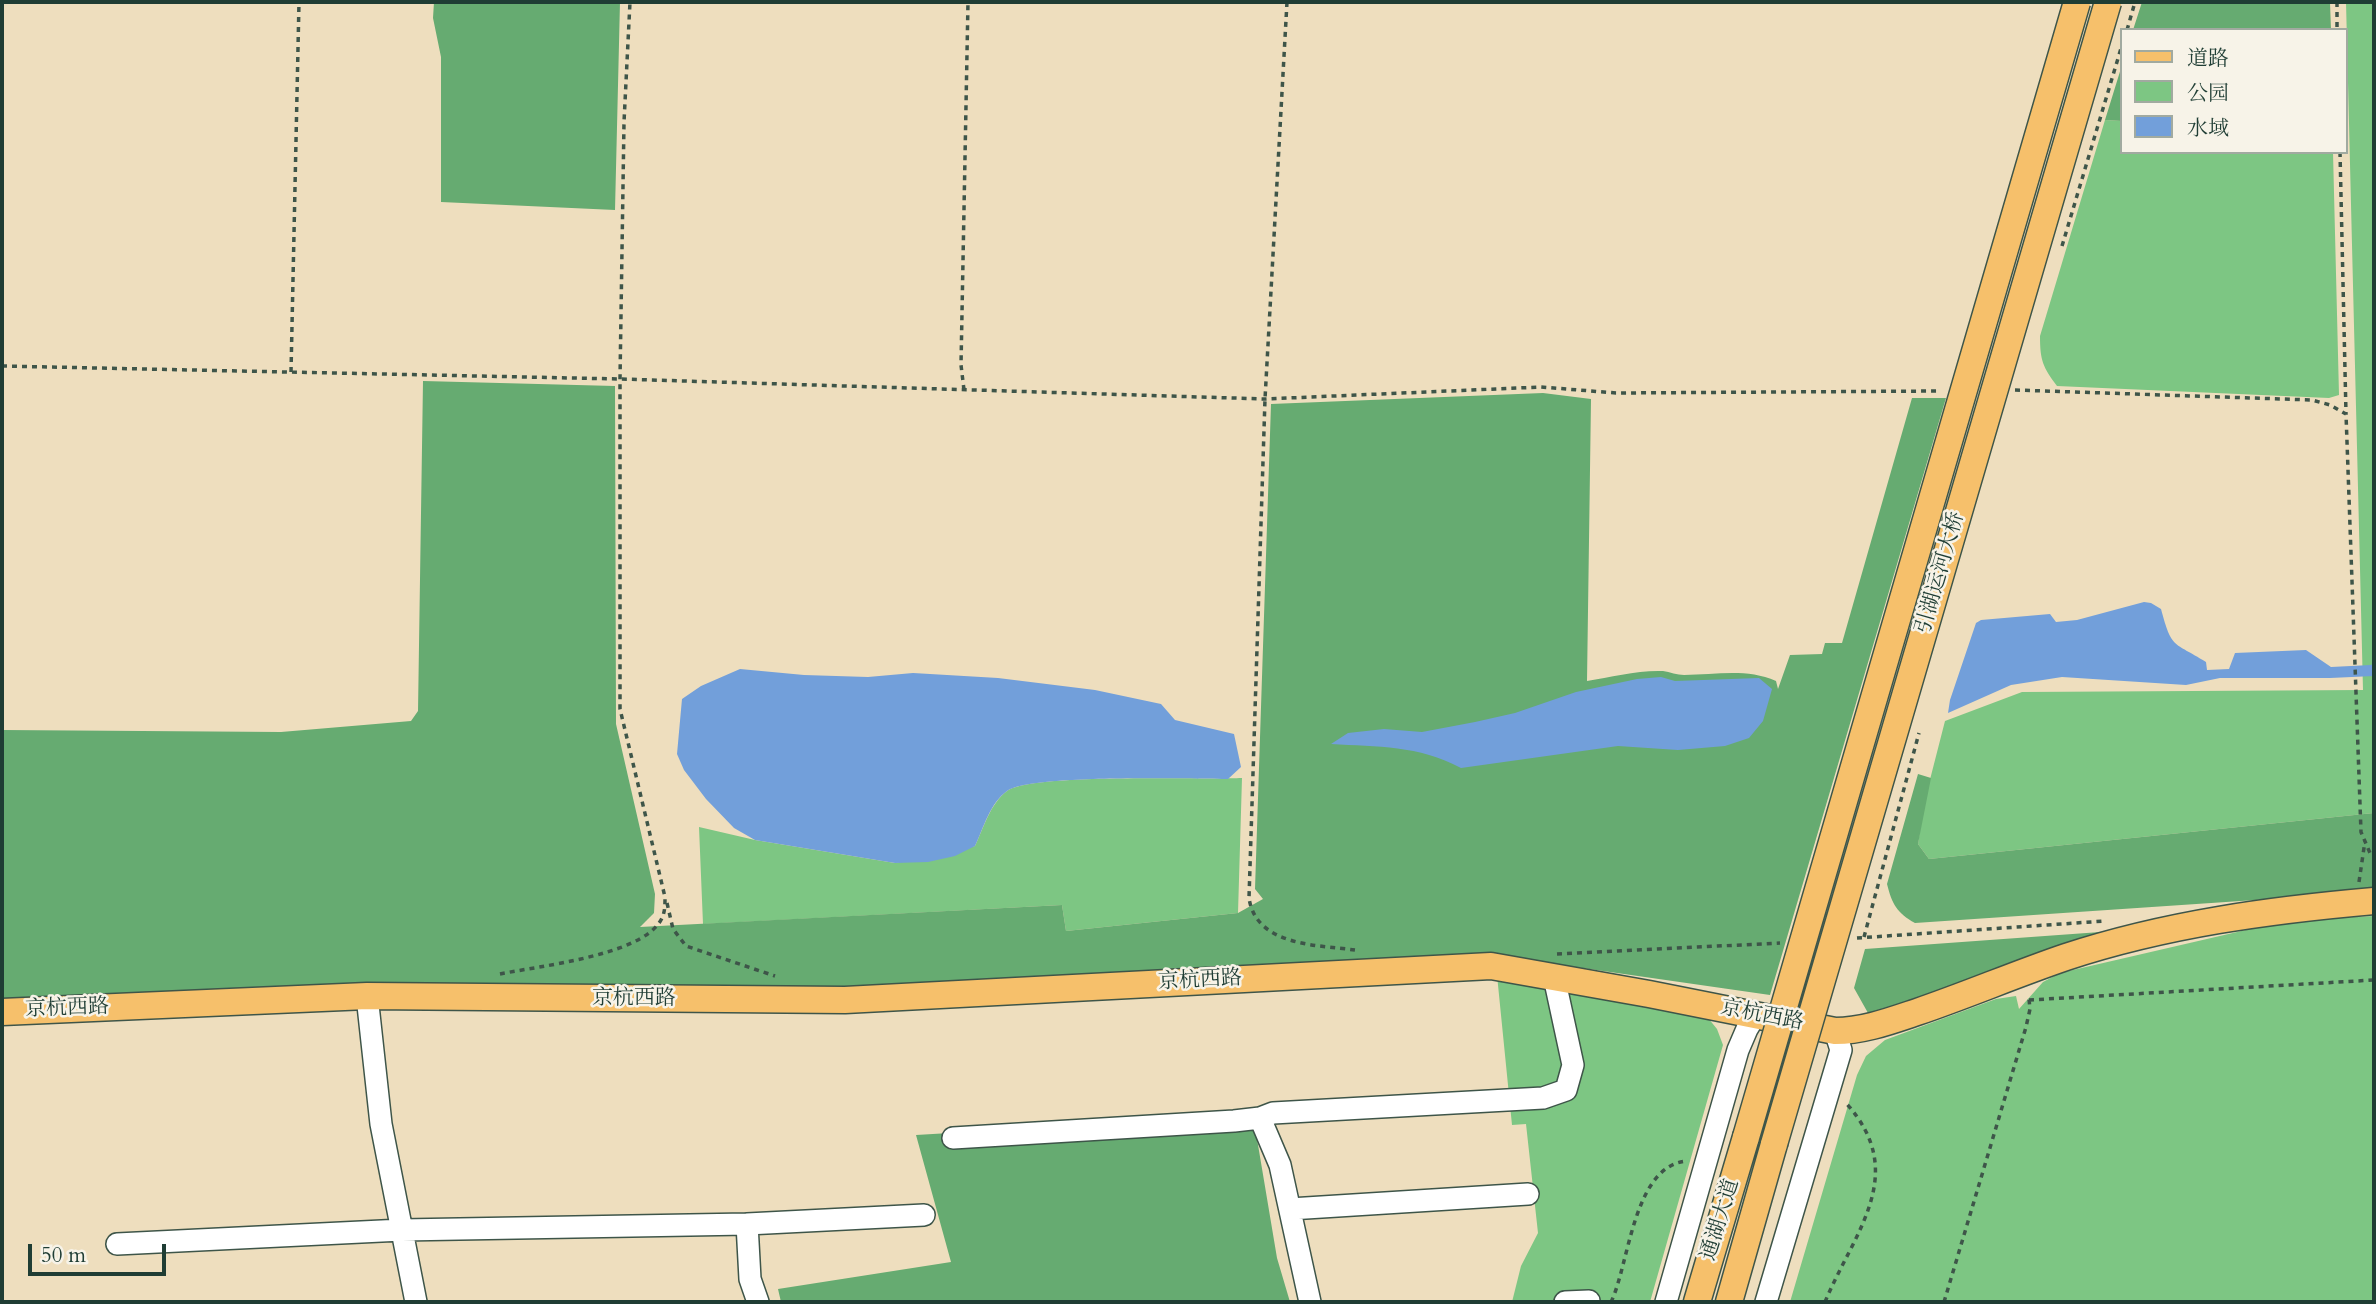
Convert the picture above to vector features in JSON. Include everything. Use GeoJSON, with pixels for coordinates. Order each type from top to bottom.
{"type":"FeatureCollection","features":[{"type":"Feature","properties":{"kind":"main road","name":"引湖运河大桥"},"geometry":{"type":"LineString","coordinates":[[1746,1138],[2077,2]]}},
{"type":"Feature","properties":{"kind":"main road","name":"引湖运河大桥"},"geometry":{"type":"LineString","coordinates":[[1774,1144],[2108,2]]}},
{"type":"Feature","properties":{"kind":"main road","name":"京杭西路"},"geometry":{"type":"LineString","coordinates":[[2,1012],[367,996],[845,1000],[1491,966],[1551,966],[1756,1014],[1835,1031],[1852,1031],[1981,990],[2066,957],[2117,942],[2284,909],[2362,902]]}},
{"type":"Feature","properties":{"kind":"main road","name":"通湖大道"},"geometry":{"type":"LineString","coordinates":[[1697,1302],[1746,1138]]}},
{"type":"Feature","properties":{"kind":"main road","name":"通湖大道"},"geometry":{"type":"LineString","coordinates":[[1730,1302],[1774,1144]]}},
{"type":"Feature","properties":{"kind":"street"},"geometry":{"type":"LineString","coordinates":[[953,1138],[1260,1118],[1273,1113],[1544,1098],[1557,1095],[1566,1090],[1573,1065],[1551,966]]}},
{"type":"Feature","properties":{"kind":"street"},"geometry":{"type":"LineString","coordinates":[[367,996],[380,1124],[416,1302]]}},
{"type":"Feature","properties":{"kind":"street"},"geometry":{"type":"LineString","coordinates":[[1666,1302],[1738,1050],[1746,1029],[1756,1014]]}},
{"type":"Feature","properties":{"kind":"street"},"geometry":{"type":"LineString","coordinates":[[1766,1302],[1841,1050],[1835,1031]]}},
{"type":"Feature","properties":{"kind":"street"},"geometry":{"type":"LineString","coordinates":[[1260,1118],[1280,1165],[1310,1302]]}},
{"type":"Feature","properties":{"kind":"street"},"geometry":{"type":"LineString","coordinates":[[1290,1209],[1528,1194]]}},
{"type":"Feature","properties":{"kind":"street"},"geometry":{"type":"LineString","coordinates":[[117,1244],[402,1230],[747,1224],[924,1215]]}},
{"type":"Feature","properties":{"kind":"street"},"geometry":{"type":"LineString","coordinates":[[747,1224],[750,1279],[758,1302]]}},
{"type":"Feature","properties":{"kind":"street"},"geometry":{"type":"LineString","coordinates":[[1565,1302],[1590,1301]]}},
{"type":"Feature","properties":{"kind":"path"},"geometry":{"type":"LineString","coordinates":[[291,372],[299,2]]}},
{"type":"Feature","properties":{"kind":"path"},"geometry":{"type":"LineString","coordinates":[[630,2],[624,135],[620,709],[673,929],[686,946],[779,978]]}},
{"type":"Feature","properties":{"kind":"path"},"geometry":{"type":"LineString","coordinates":[[964,390],[961,365],[968,2]]}},
{"type":"Feature","properties":{"kind":"path"},"geometry":{"type":"LineString","coordinates":[[1287,2],[1265,399],[1251,913],[1276,936],[1320,946],[1359,950]]}},
{"type":"Feature","properties":{"kind":"path"},"geometry":{"type":"LineString","coordinates":[[2128,28],[2135,2]]}},
{"type":"Feature","properties":{"kind":"path"},"geometry":{"type":"LineString","coordinates":[[2337,2],[2337,28]]}},
{"type":"Feature","properties":{"kind":"path"},"geometry":{"type":"LineString","coordinates":[[2340,154],[2361,832],[2374,856]]}},
{"type":"Feature","properties":{"kind":"path"},"geometry":{"type":"LineString","coordinates":[[2,366],[621,379],[1265,399],[1541,387],[1616,393],[1949,391]]}},
{"type":"Feature","properties":{"kind":"path"},"geometry":{"type":"LineString","coordinates":[[2004,390],[2312,400],[2330,405],[2346,414]]}},
{"type":"Feature","properties":{"kind":"path"},"geometry":{"type":"LineString","coordinates":[[2362,902],[2365,841]]}},
{"type":"Feature","properties":{"kind":"path"},"geometry":{"type":"LineString","coordinates":[[489,976],[609,953],[641,938],[659,925],[666,911],[666,897]]}},
{"type":"Feature","properties":{"kind":"path"},"geometry":{"type":"LineString","coordinates":[[1851,938],[2108,921]]}},
{"type":"Feature","properties":{"kind":"path"},"geometry":{"type":"LineString","coordinates":[[1551,966],[1582,951],[1788,943]]}},
{"type":"Feature","properties":{"kind":"path"},"geometry":{"type":"LineString","coordinates":[[1944,1302],[2026,1027],[2030,1009],[2025,973]]}},
{"type":"Feature","properties":{"kind":"path"},"geometry":{"type":"LineString","coordinates":[[2029,1000],[2374,980]]}},
{"type":"Feature","properties":{"kind":"path"},"geometry":{"type":"LineString","coordinates":[[1825,1302],[1853,1247],[1870,1205],[1876,1176],[1872,1144],[1862,1121],[1843,1100]]}},
{"type":"Feature","properties":{"kind":"path"},"geometry":{"type":"LineString","coordinates":[[1611,1302],[1645,1194],[1670,1166],[1681,1161],[1696,1160]]}},
{"type":"Feature","properties":{"kind":"green space"},"geometry":{"type":"Polygon","coordinates":[[[434,2],[620,2],[615,210],[441,202],[441,57],[433,18],[434,2]]]}},
{"type":"Feature","properties":{"kind":"green space"},"geometry":{"type":"Polygon","coordinates":[[[2142,2],[2330,2],[2331,28],[2134,28],[2142,2]]]}},
{"type":"Feature","properties":{"kind":"green space"},"geometry":{"type":"Polygon","coordinates":[[[2346,2],[2374,2],[2374,813],[1929,859],[1918,844],[1924,803],[1945,721],[2022,692],[2363,690],[2346,2]]]}},
{"type":"Feature","properties":{"kind":"green space"},"geometry":{"type":"Polygon","coordinates":[[[2120,71],[2120,121],[2105,120],[2120,71]]]}},
{"type":"Feature","properties":{"kind":"green space"},"geometry":{"type":"Polygon","coordinates":[[[2105,120],[2120,121],[2120,154],[2333,154],[2339,395],[2329,398],[2057,386],[2043,363],[2040,336],[2105,120]]]}},
{"type":"Feature","properties":{"kind":"green space"},"geometry":{"type":"Polygon","coordinates":[[[423,381],[615,386],[616,724],[655,894],[654,913],[640,927],[1062,905],[1066,931],[1238,913],[1263,899],[1255,889],[1271,404],[1543,393],[1591,399],[1587,681],[1654,671],[1684,675],[1742,673],[1776,681],[1778,689],[1790,655],[1822,654],[1825,643],[1842,643],[1912,398],[1946,398],[1770,995],[1478,953],[850,988],[2,1004],[2,730],[281,732],[411,721],[418,711],[423,381]]]}},
{"type":"Feature","properties":{"kind":"green space"},"geometry":{"type":"Polygon","coordinates":[[[1918,774],[1931,778],[1918,844],[1929,859],[2374,813],[2374,892],[1915,923],[1896,907],[1887,884],[1918,774]]]}},
{"type":"Feature","properties":{"kind":"green space"},"geometry":{"type":"Polygon","coordinates":[[[1118,778],[1242,778],[1238,913],[1066,931],[1062,905],[703,924],[699,827],[755,840],[895,863],[975,846],[996,802],[1007,791],[1022,785],[1118,778]]]}},
{"type":"Feature","properties":{"kind":"green space"},"geometry":{"type":"Polygon","coordinates":[[[2374,916],[2374,1302],[1790,1302],[1857,1075],[1866,1056],[1885,1040],[1996,999],[2016,996],[2019,1009],[2043,982],[2060,973],[2276,923],[2374,916]]]}},
{"type":"Feature","properties":{"kind":"green space"},"geometry":{"type":"Polygon","coordinates":[[[2128,930],[1868,1013],[1854,988],[1865,949],[2128,930]]]}},
{"type":"Feature","properties":{"kind":"green space"},"geometry":{"type":"Polygon","coordinates":[[[1497,975],[1704,1013],[1717,1029],[1723,1045],[1650,1302],[1512,1302],[1521,1266],[1538,1233],[1526,1124],[1512,1125],[1497,975]]]}},
{"type":"Feature","properties":{"kind":"green space"},"geometry":{"type":"Polygon","coordinates":[[[1253,1115],[1277,1258],[1290,1302],[781,1302],[778,1289],[951,1262],[916,1135],[1253,1115]]]}},
{"type":"Feature","properties":{"kind":"water"},"geometry":{"type":"Polygon","coordinates":[[[2144,602],[2161,609],[2171,638],[2180,647],[2206,662],[2207,670],[2229,669],[2235,653],[2306,650],[2331,667],[2374,663],[2374,676],[2220,678],[2186,685],[2062,677],[2011,685],[1948,713],[1976,623],[1981,620],[2050,614],[2056,622],[2077,620],[2144,602]]]}},
{"type":"Feature","properties":{"kind":"water"},"geometry":{"type":"Polygon","coordinates":[[[740,669],[804,675],[868,677],[913,673],[998,678],[1095,690],[1161,704],[1175,720],[1234,734],[1241,767],[1228,779],[1077,780],[1022,786],[1007,791],[996,802],[975,846],[955,856],[928,862],[895,863],[755,840],[734,828],[706,799],[684,770],[677,754],[682,699],[701,686],[740,669]]]}},
{"type":"Feature","properties":{"kind":"water"},"geometry":{"type":"Polygon","coordinates":[[[1661,677],[1675,681],[1759,678],[1772,689],[1763,721],[1749,738],[1725,746],[1678,750],[1618,746],[1461,768],[1445,760],[1413,751],[1331,744],[1348,733],[1384,729],[1422,732],[1515,713],[1576,692],[1637,679],[1661,677]]]}}]}
